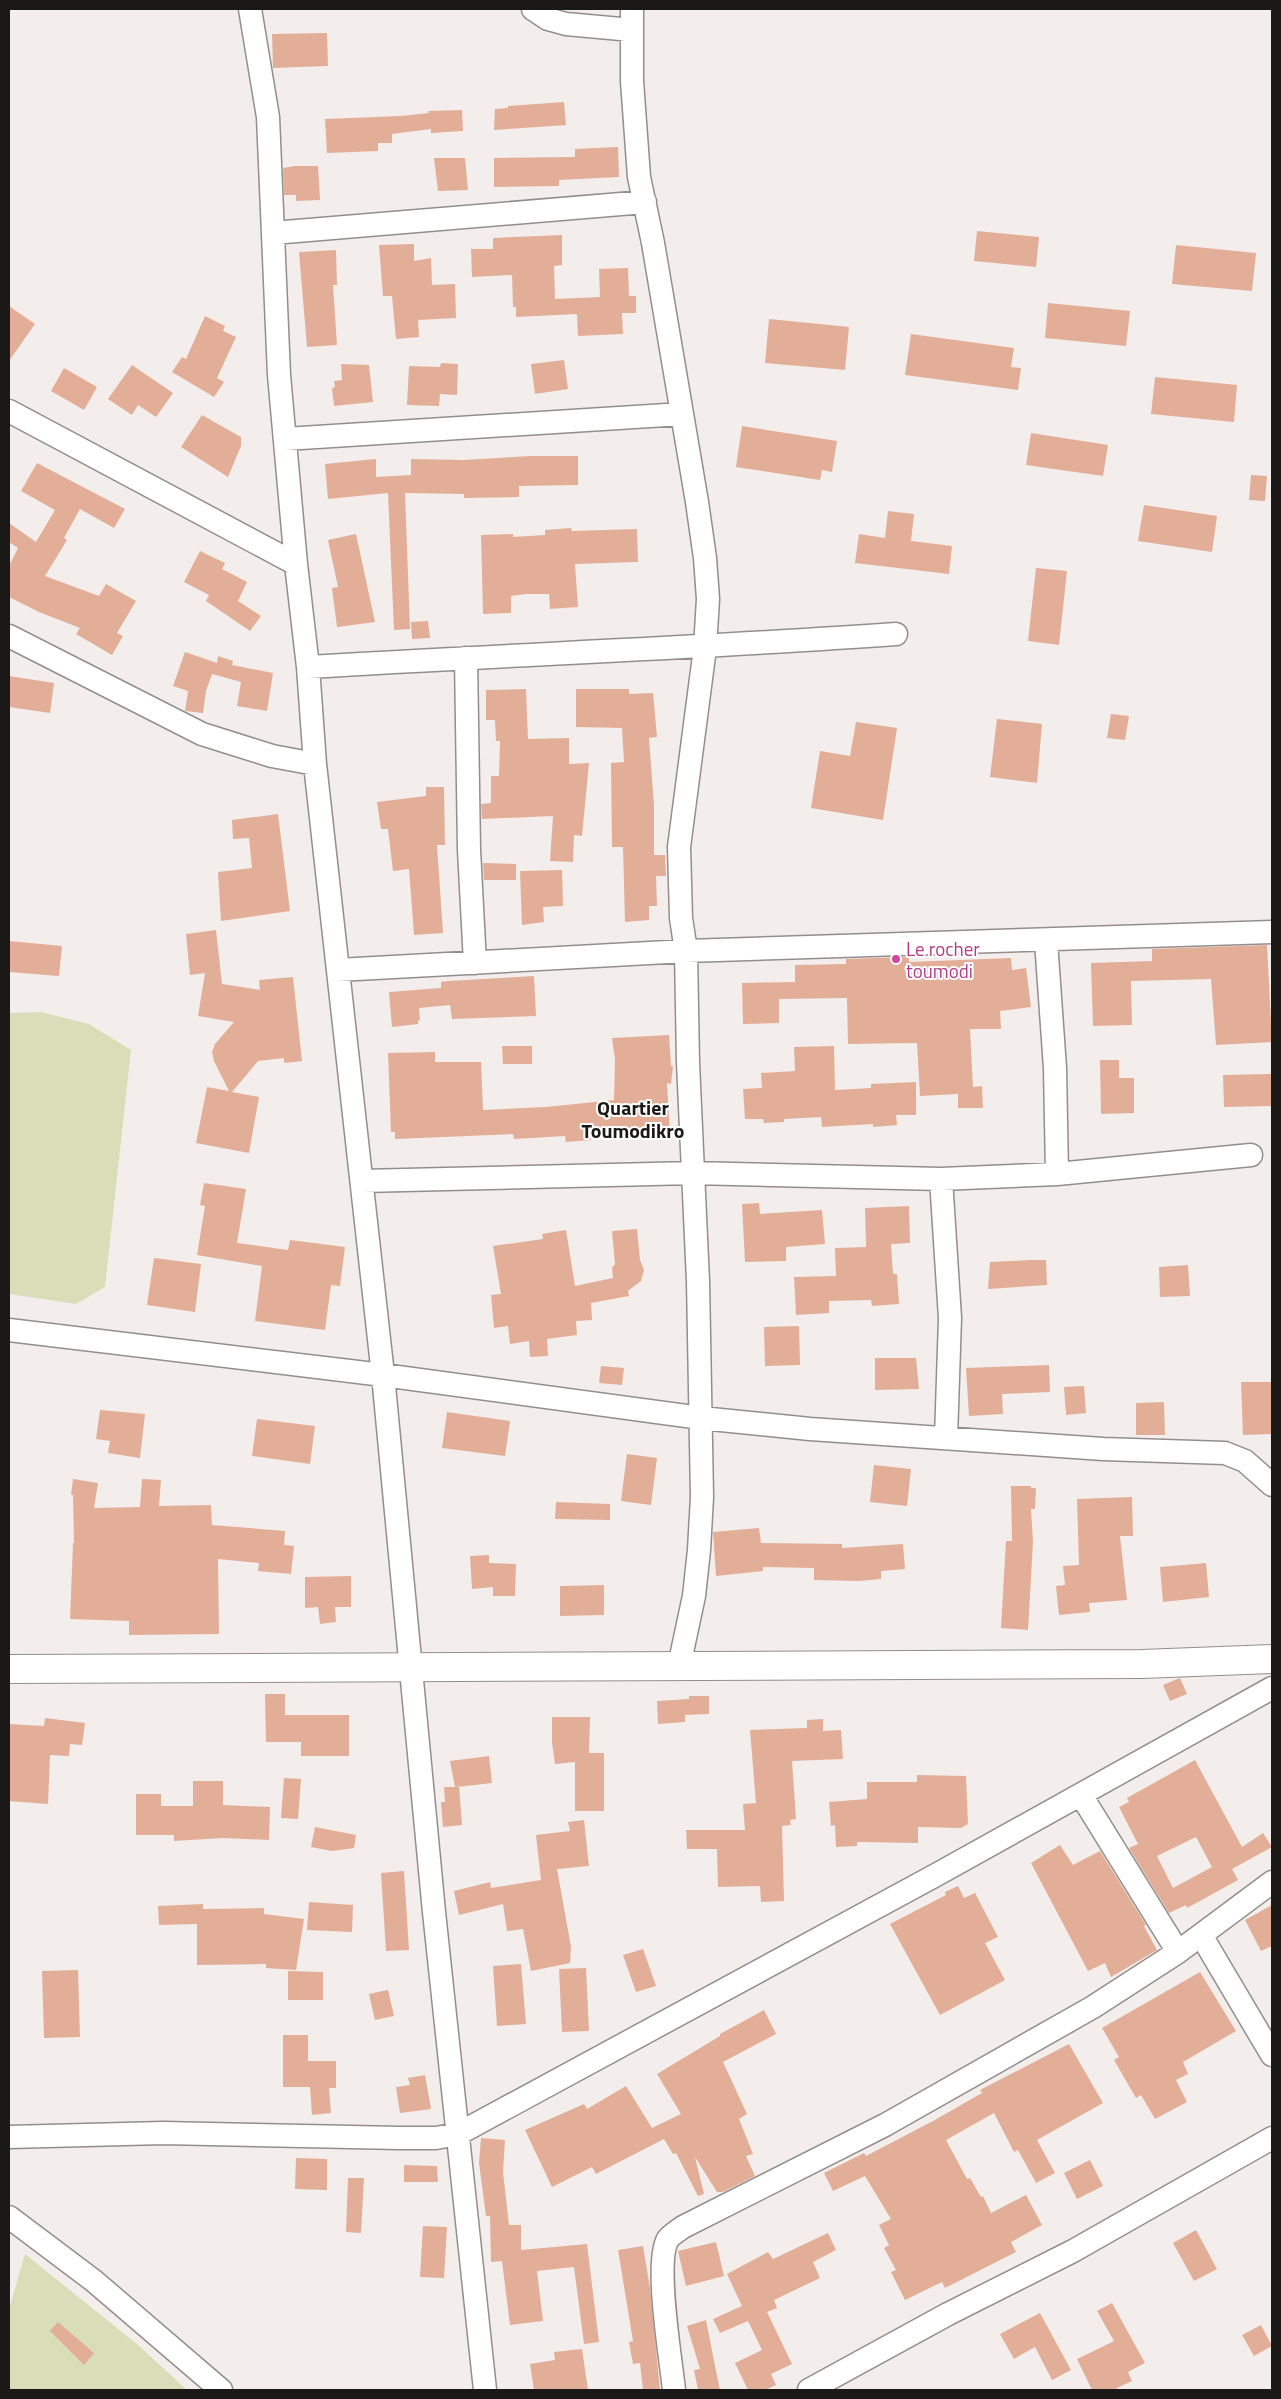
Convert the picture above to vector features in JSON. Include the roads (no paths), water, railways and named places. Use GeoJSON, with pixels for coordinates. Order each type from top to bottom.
{"type":"FeatureCollection","features":[{"type":"Feature","properties":{"kind":"main road"},"geometry":{"type":"LineString","coordinates":[[9,1669],[1142,1664],[1272,1659]]}},
{"type":"Feature","properties":{"kind":"street"},"geometry":{"type":"LineString","coordinates":[[250,9],[268,117],[279,375],[296,564],[308,667],[315,764],[383,1375],[410,1667],[485,2390]]}},
{"type":"Feature","properties":{"kind":"street"},"geometry":{"type":"LineString","coordinates":[[533,9],[548,19],[566,24],[632,19],[632,81],[639,178],[645,202],[706,558],[708,599],[705,648],[679,847],[681,918],[686,951],[702,1497],[699,1550],[690,1621],[679,1666]]}},
{"type":"Feature","properties":{"kind":"street"},"geometry":{"type":"LineString","coordinates":[[273,233],[645,202]]}},
{"type":"Feature","properties":{"kind":"street"},"geometry":{"type":"LineString","coordinates":[[9,411],[296,564]]}},
{"type":"Feature","properties":{"kind":"street"},"geometry":{"type":"LineString","coordinates":[[285,439],[682,414]]}},
{"type":"Feature","properties":{"kind":"street"},"geometry":{"type":"LineString","coordinates":[[308,667],[705,648],[896,634]]}},
{"type":"Feature","properties":{"kind":"street"},"geometry":{"type":"LineString","coordinates":[[9,636],[202,734],[272,756],[315,764]]}},
{"type":"Feature","properties":{"kind":"street"},"geometry":{"type":"LineString","coordinates":[[466,658],[469,850],[475,964]]}},
{"type":"Feature","properties":{"kind":"street"},"geometry":{"type":"LineString","coordinates":[[338,970],[686,951],[1272,932]]}},
{"type":"Feature","properties":{"kind":"street"},"geometry":{"type":"LineString","coordinates":[[1046,940],[1055,1068],[1057,1174]]}},
{"type":"Feature","properties":{"kind":"street"},"geometry":{"type":"LineString","coordinates":[[362,1181],[693,1173],[941,1178],[1057,1174],[1251,1155]]}},
{"type":"Feature","properties":{"kind":"street"},"geometry":{"type":"LineString","coordinates":[[941,1178],[950,1318],[946,1438]]}},
{"type":"Feature","properties":{"kind":"street"},"geometry":{"type":"LineString","coordinates":[[9,1330],[383,1375],[701,1418],[810,1429],[1103,1449],[1225,1453],[1250,1464],[1272,1485]]}},
{"type":"Feature","properties":{"kind":"street"},"geometry":{"type":"LineString","coordinates":[[1250,1464],[1272,1460]]}},
{"type":"Feature","properties":{"kind":"street"},"geometry":{"type":"LineString","coordinates":[[9,2137],[163,2133],[436,2138],[458,2134],[1081,1795],[1272,1688]]}},
{"type":"Feature","properties":{"kind":"street"},"geometry":{"type":"LineString","coordinates":[[1081,1795],[1178,1952]]}},
{"type":"Feature","properties":{"kind":"street"},"geometry":{"type":"LineString","coordinates":[[674,2390],[663,2275],[663,2254],[668,2239],[683,2227],[885,2125],[1094,2007],[1178,1952],[1272,1882]]}},
{"type":"Feature","properties":{"kind":"street"},"geometry":{"type":"LineString","coordinates":[[1202,1934],[1272,2055]]}},
{"type":"Feature","properties":{"kind":"street"},"geometry":{"type":"LineString","coordinates":[[809,2390],[948,2314],[1073,2251],[1272,2138]]}},
{"type":"Feature","properties":{"kind":"street"},"geometry":{"type":"LineString","coordinates":[[9,2217],[94,2282],[221,2390]]}},
{"type":"Feature","properties":{"kind":"place","name":"Le rocher toumodi"},"geometry":{"type":"Point","coordinates":[896,959]}},
{"type":"Feature","properties":{"kind":"district","name":"Quartier Toumodikro"},"geometry":{"type":"Point","coordinates":[633,1118]}}]}
